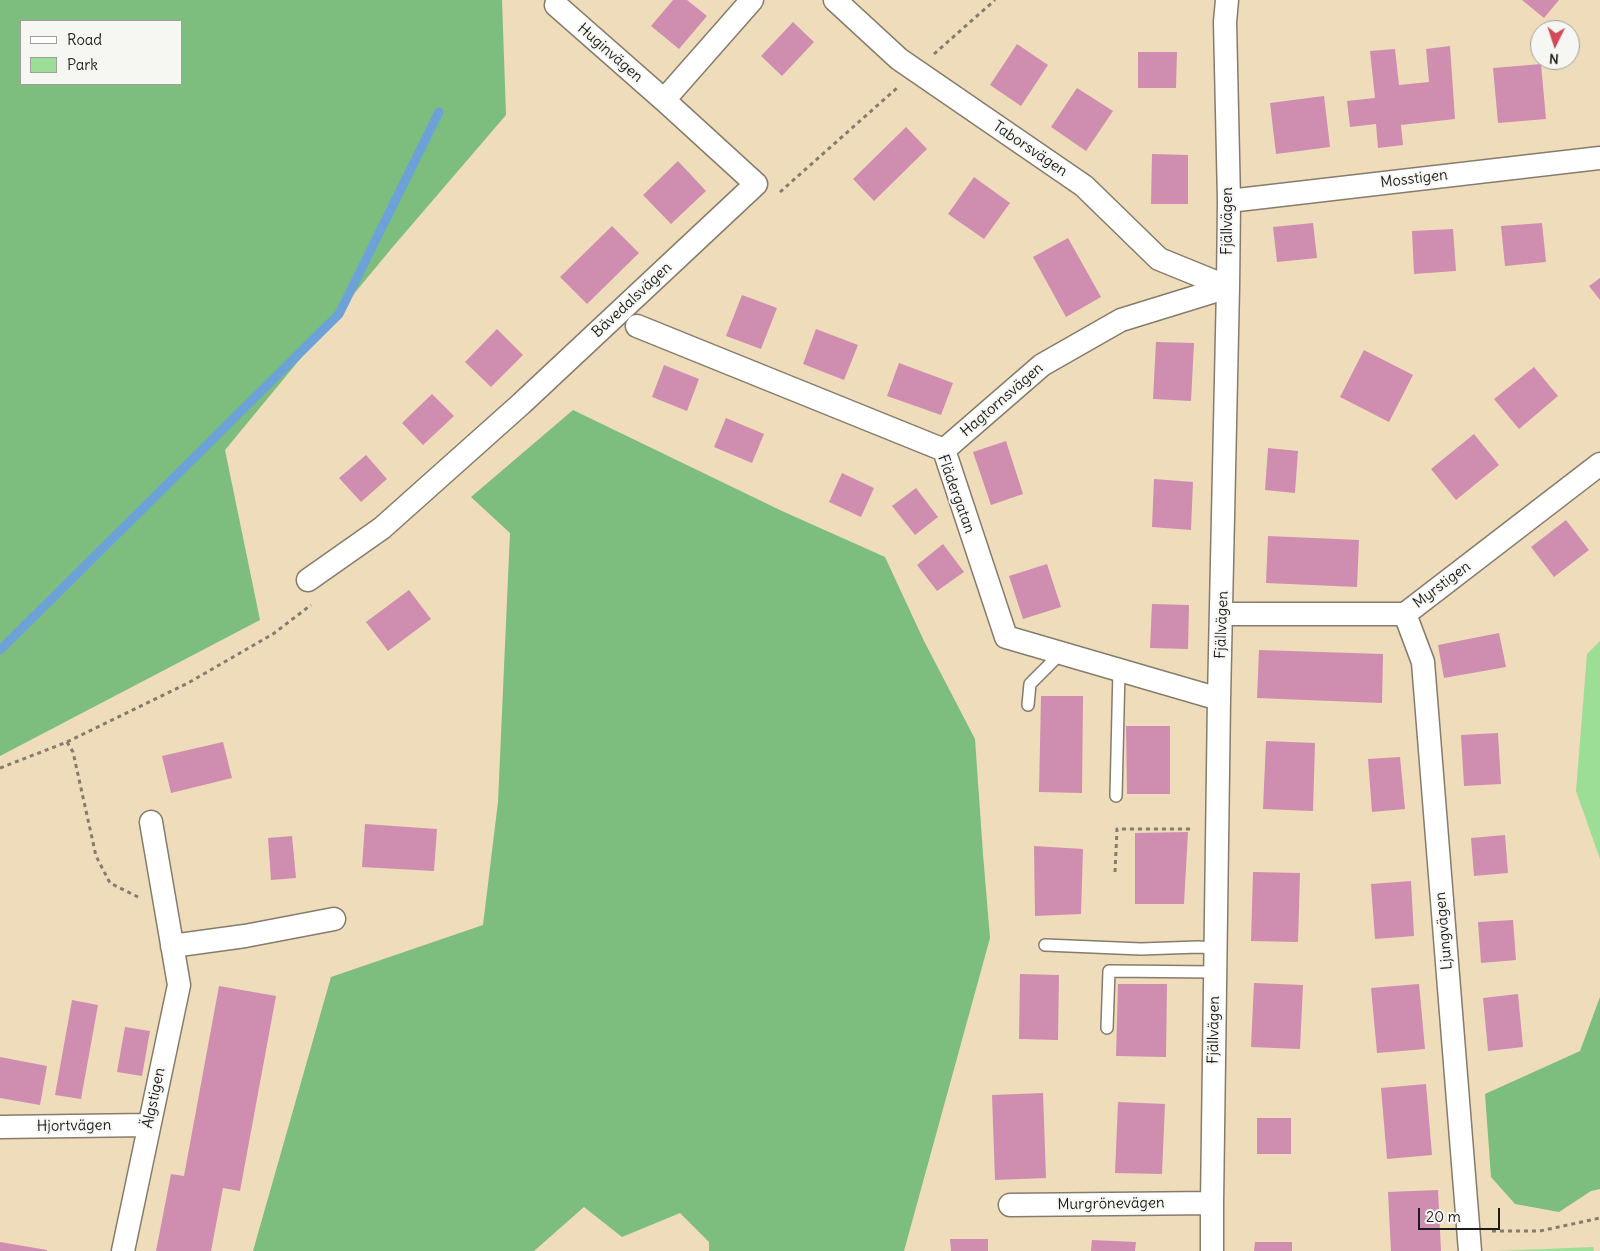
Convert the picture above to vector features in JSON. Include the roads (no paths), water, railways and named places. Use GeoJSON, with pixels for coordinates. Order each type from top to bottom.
{"type":"FeatureCollection","features":[{"type":"Feature","properties":{"kind":"street"},"geometry":{"type":"LineString","coordinates":[[664,100],[752,0]]}},
{"type":"Feature","properties":{"kind":"street","name":"Taborsvägen"},"geometry":{"type":"LineString","coordinates":[[835,0],[899,59],[1084,186],[1159,259],[1228,287]]}},
{"type":"Feature","properties":{"kind":"street","name":"Fjällvägen"},"geometry":{"type":"LineString","coordinates":[[1212,1251],[1219,699],[1228,287],[1229,201],[1225,22],[1227,0]]}},
{"type":"Feature","properties":{"kind":"street","name":"Huginvägen"},"geometry":{"type":"LineString","coordinates":[[556,5],[664,100]]}},
{"type":"Feature","properties":{"kind":"street","name":"Bävedalsvägen"},"geometry":{"type":"LineString","coordinates":[[308,580],[382,528],[521,404],[756,184],[664,100]]}},
{"type":"Feature","properties":{"kind":"street","name":"Mosstigen"},"geometry":{"type":"LineString","coordinates":[[1229,201],[1600,158]]}},
{"type":"Feature","properties":{"kind":"street","name":"Hagtornsvägen"},"geometry":{"type":"LineString","coordinates":[[944,450],[1042,365],[1120,320],[1228,287]]}},
{"type":"Feature","properties":{"kind":"street","name":"Flädergatan"},"geometry":{"type":"LineString","coordinates":[[637,326],[944,450],[1006,638],[1219,699]]}},
{"type":"Feature","properties":{"kind":"street","name":"Myrstigen"},"geometry":{"type":"LineString","coordinates":[[1222,614],[1405,614],[1600,464]]}},
{"type":"Feature","properties":{"kind":"street","name":"Ljungvägen"},"geometry":{"type":"LineString","coordinates":[[1405,614],[1422,662],[1469,1241]]}},
{"type":"Feature","properties":{"kind":"street","name":"Älgstigen"},"geometry":{"type":"LineString","coordinates":[[122,1251],[179,985],[151,822]]}},
{"type":"Feature","properties":{"kind":"street"},"geometry":{"type":"LineString","coordinates":[[172,946],[245,936],[334,919]]}},
{"type":"Feature","properties":{"kind":"street","name":"Hjortvägen"},"geometry":{"type":"LineString","coordinates":[[0,1127],[148,1124]]}},
{"type":"Feature","properties":{"kind":"street","name":"Murgrönevägen"},"geometry":{"type":"LineString","coordinates":[[1010,1205],[1212,1203]]}},
{"type":"Feature","properties":{"kind":"lane"},"geometry":{"type":"LineString","coordinates":[[1028,705],[1030,684],[1061,653]]}},
{"type":"Feature","properties":{"kind":"lane"},"geometry":{"type":"LineString","coordinates":[[1116,796],[1119,670]]}},
{"type":"Feature","properties":{"kind":"lane"},"geometry":{"type":"LineString","coordinates":[[1045,945],[1142,949],[1216,948]]}},
{"type":"Feature","properties":{"kind":"lane"},"geometry":{"type":"LineString","coordinates":[[1107,1028],[1109,971],[1215,972]]}},
{"type":"Feature","properties":{"kind":"waterway"},"geometry":{"type":"LineString","coordinates":[[0,650],[339,314],[439,112]]}}]}
